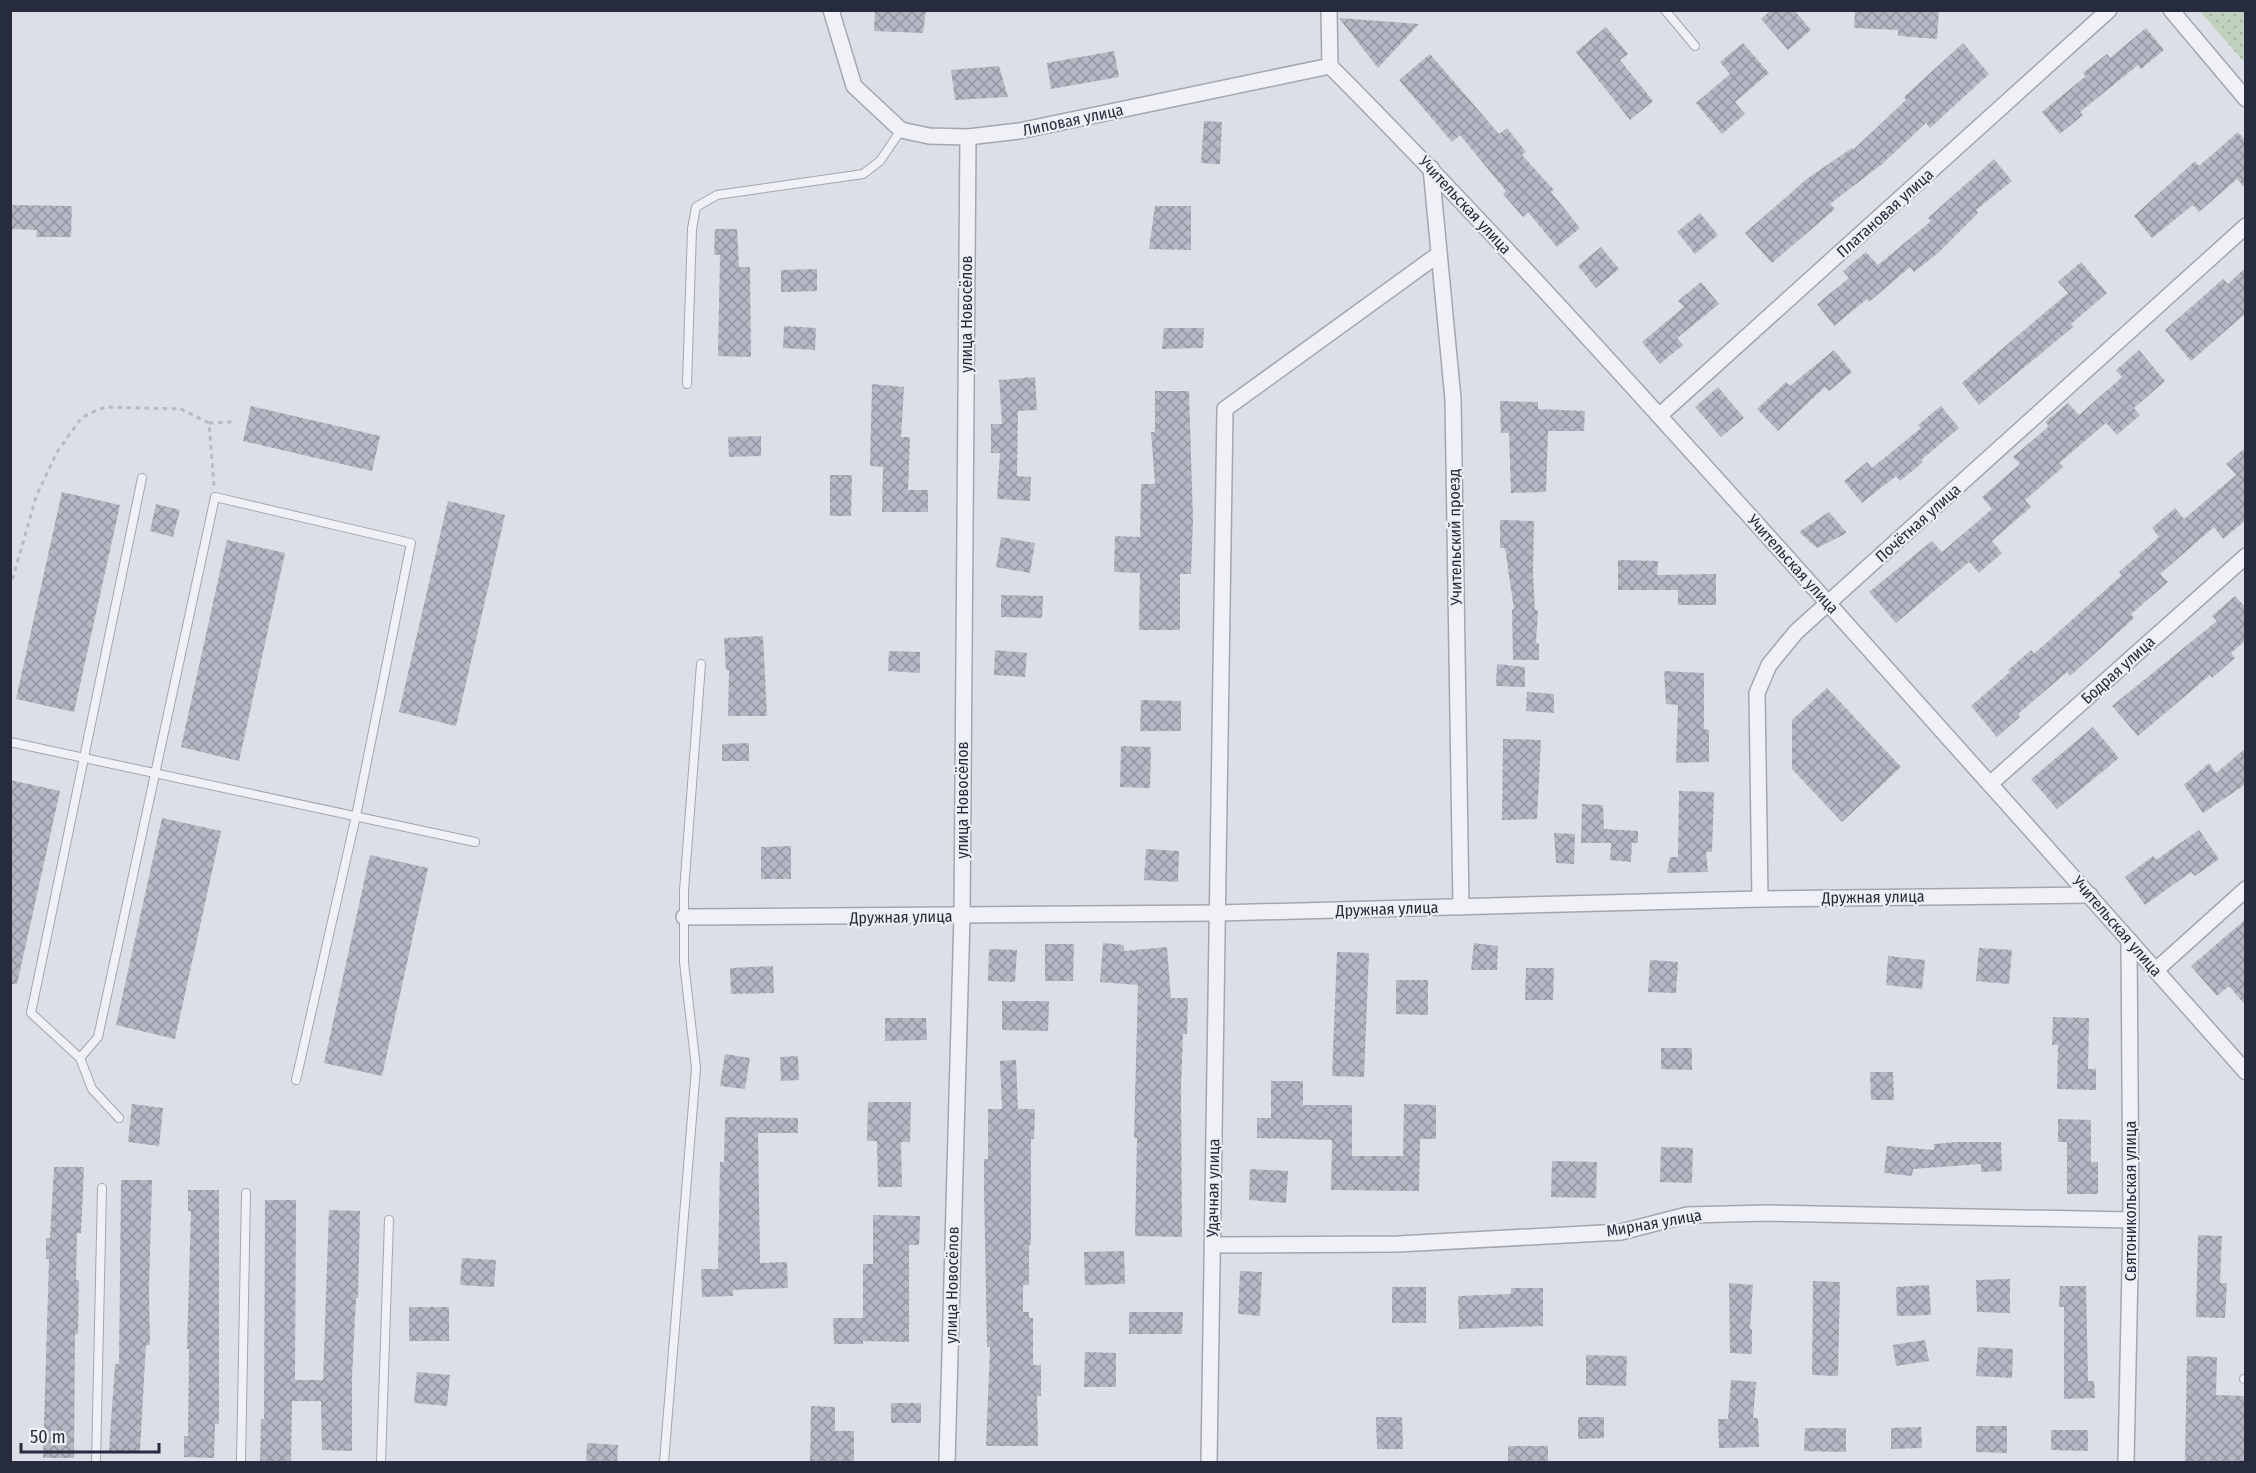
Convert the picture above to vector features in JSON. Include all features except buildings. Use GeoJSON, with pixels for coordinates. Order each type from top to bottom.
{"type":"FeatureCollection","features":[{"type":"Feature","properties":{"kind":"street","name":"Липовая улица"},"geometry":{"type":"LineString","coordinates":[[831,10],[854,86],[901,129],[929,136],[968,136],[1019,131],[1330,66]]}},
{"type":"Feature","properties":{"kind":"street"},"geometry":{"type":"LineString","coordinates":[[1329,10],[1330,66]]}},
{"type":"Feature","properties":{"kind":"street","name":"Платановая улица"},"geometry":{"type":"LineString","coordinates":[[1660,415],[2109,10]]}},
{"type":"Feature","properties":{"kind":"street"},"geometry":{"type":"LineString","coordinates":[[2171,10],[2246,99]]}},
{"type":"Feature","properties":{"kind":"street","name":"Учительская улица"},"geometry":{"type":"LineString","coordinates":[[1330,66],[1431,168],[1660,415],[2246,1072]]}},
{"type":"Feature","properties":{"kind":"street","name":"улица Новосёлов"},"geometry":{"type":"LineString","coordinates":[[947,1462],[962,916],[968,136]]}},
{"type":"Feature","properties":{"kind":"street","name":"Учительский проезд"},"geometry":{"type":"LineString","coordinates":[[1431,168],[1453,399],[1461,907]]}},
{"type":"Feature","properties":{"kind":"street","name":"Почётная улица"},"geometry":{"type":"LineString","coordinates":[[1760,899],[1757,693],[1776,657],[1796,632],[2246,226]]}},
{"type":"Feature","properties":{"kind":"street","name":"Удачная улица"},"geometry":{"type":"LineString","coordinates":[[1209,1462],[1225,409],[1439,254]]}},
{"type":"Feature","properties":{"kind":"street","name":"Бодрая улица"},"geometry":{"type":"LineString","coordinates":[[1990,784],[2246,556]]}},
{"type":"Feature","properties":{"kind":"street"},"geometry":{"type":"LineString","coordinates":[[2156,970],[2246,889]]}},
{"type":"Feature","properties":{"kind":"street","name":"Дружная улица"},"geometry":{"type":"LineString","coordinates":[[684,917],[1218,914],[1760,899],[2090,895]]}},
{"type":"Feature","properties":{"kind":"street","name":"Святоникольская улица"},"geometry":{"type":"LineString","coordinates":[[2126,1462],[2131,1220],[2129,940]]}},
{"type":"Feature","properties":{"kind":"street","name":"Мирная улица"},"geometry":{"type":"LineString","coordinates":[[1212,1245],[1398,1244],[1621,1232],[1687,1215],[1768,1213],[2131,1220]]}},
{"type":"Feature","properties":{"kind":"lane"},"geometry":{"type":"LineString","coordinates":[[1665,10],[1695,46]]}},
{"type":"Feature","properties":{"kind":"lane"},"geometry":{"type":"LineString","coordinates":[[687,384],[692,229],[696,207],[717,195],[863,174],[880,161],[901,129]]}},
{"type":"Feature","properties":{"kind":"lane"},"geometry":{"type":"LineString","coordinates":[[119,1118],[92,1089],[80,1058],[32,1013],[142,478]]}},
{"type":"Feature","properties":{"kind":"lane"},"geometry":{"type":"LineString","coordinates":[[80,1058],[98,1036],[153,771],[215,497],[411,543],[356,816],[296,1080]]}},
{"type":"Feature","properties":{"kind":"lane"},"geometry":{"type":"LineString","coordinates":[[664,1462],[696,1068],[684,962],[684,917],[701,664]]}},
{"type":"Feature","properties":{"kind":"lane"},"geometry":{"type":"LineString","coordinates":[[10,742],[475,842]]}},
{"type":"Feature","properties":{"kind":"lane"},"geometry":{"type":"LineString","coordinates":[[96,1462],[102,1188]]}},
{"type":"Feature","properties":{"kind":"lane"},"geometry":{"type":"LineString","coordinates":[[241,1462],[246,1193]]}},
{"type":"Feature","properties":{"kind":"lane"},"geometry":{"type":"LineString","coordinates":[[381,1462],[389,1220]]}},
{"type":"Feature","properties":{"kind":"path"},"geometry":{"type":"LineString","coordinates":[[10,588],[36,497],[57,452],[82,417],[105,407],[181,409],[209,423],[232,422]]}},
{"type":"Feature","properties":{"kind":"path"},"geometry":{"type":"LineString","coordinates":[[209,423],[215,497]]}},
{"type":"Feature","properties":{"kind":"green space"},"geometry":{"type":"Polygon","coordinates":[[[2200,11],[2245,11],[2245,63],[2200,11]]]}}]}
